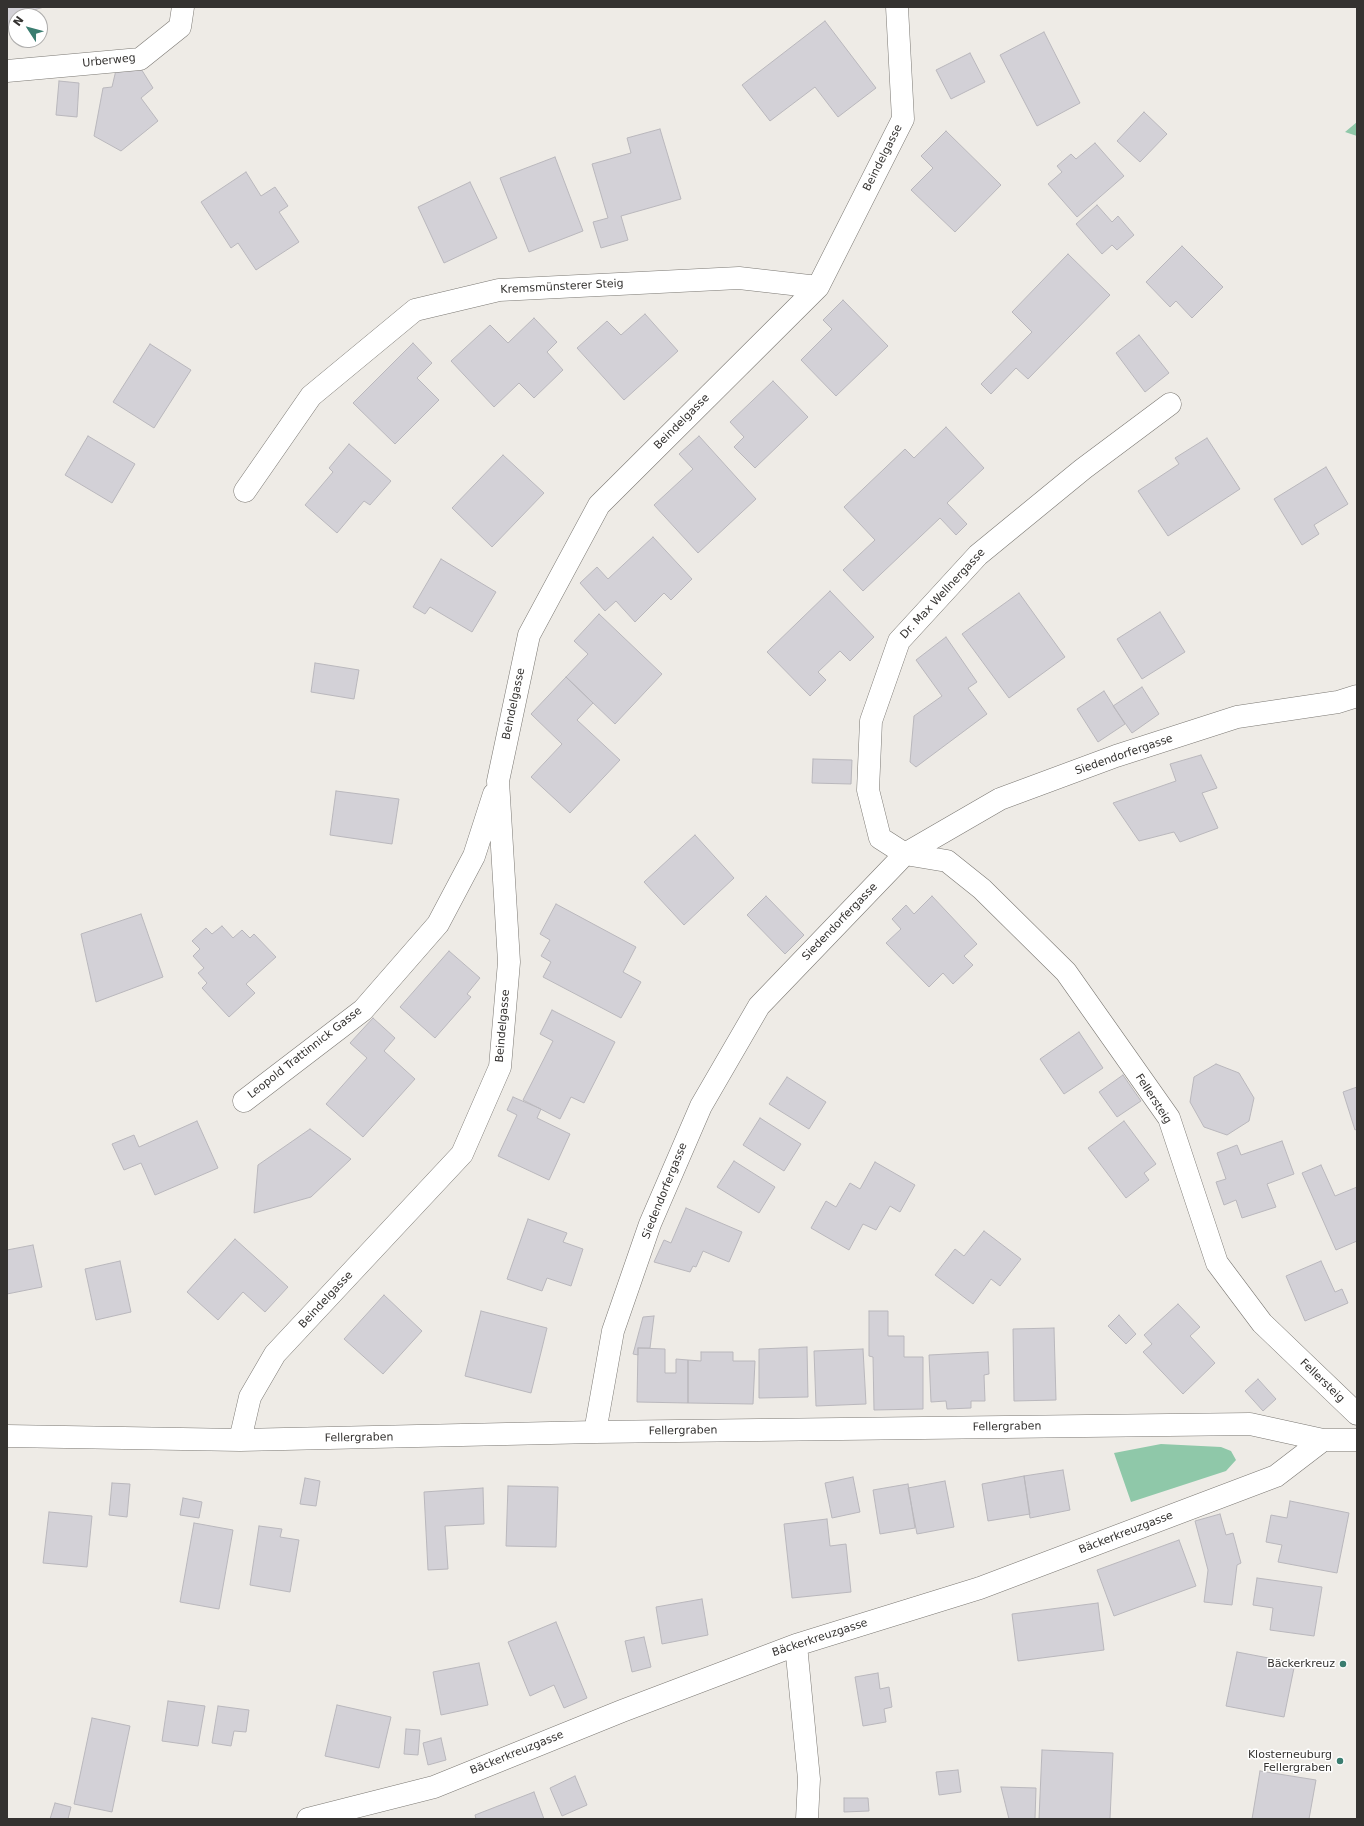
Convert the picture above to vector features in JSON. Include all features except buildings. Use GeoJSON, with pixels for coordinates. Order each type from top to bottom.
{"type":"FeatureCollection","features":[{"type":"Feature","properties":{"kind":"street","name":"Urberweg"},"geometry":{"type":"LineString","coordinates":[[7,71],[140,59],[180,27],[184,7]]}},
{"type":"Feature","properties":{"kind":"street","name":"Beindelgasse"},"geometry":{"type":"LineString","coordinates":[[240,1440],[250,1397],[275,1354],[462,1154],[500,1067],[509,962],[498,781],[529,635],[598,505],[818,287],[903,119],[897,7]]}},
{"type":"Feature","properties":{"kind":"street","name":"Kremsmünsterer Steig"},"geometry":{"type":"LineString","coordinates":[[245,491],[311,396],[415,310],[499,290],[739,278],[818,287]]}},
{"type":"Feature","properties":{"kind":"street","name":"Dr. Max Wellnergasse"},"geometry":{"type":"LineString","coordinates":[[905,854],[880,838],[868,790],[871,721],[899,641],[978,555],[1083,469],[1170,404]]}},
{"type":"Feature","properties":{"kind":"street","name":"Siedendorfergasse"},"geometry":{"type":"LineString","coordinates":[[595,1432],[613,1331],[650,1224],[701,1106],[759,1006],[905,854],[1000,799],[1116,756],[1237,717],[1338,702],[1357,696]]}},
{"type":"Feature","properties":{"kind":"street","name":"Leopold Trattinnick Gasse"},"geometry":{"type":"LineString","coordinates":[[244,1101],[362,1010],[438,924],[474,856],[498,781]]}},
{"type":"Feature","properties":{"kind":"street","name":"Fellersteig"},"geometry":{"type":"LineString","coordinates":[[905,854],[947,861],[982,889],[1066,972],[1169,1118],[1217,1263],[1262,1323],[1357,1414]]}},
{"type":"Feature","properties":{"kind":"street","name":"Fellergraben"},"geometry":{"type":"LineString","coordinates":[[7,1436],[240,1440],[595,1432],[1250,1424],[1323,1440],[1357,1440]]}},
{"type":"Feature","properties":{"kind":"street","name":"Bäckerkreuzgasse"},"geometry":{"type":"LineString","coordinates":[[308,1819],[434,1787],[622,1711],[796,1645],[980,1588],[1276,1476],[1323,1440]]}},
{"type":"Feature","properties":{"kind":"street"},"geometry":{"type":"LineString","coordinates":[[796,1645],[809,1779],[807,1819]]}},
{"type":"Feature","properties":{"kind":"green space"},"geometry":{"type":"Polygon","coordinates":[[[1357,122],[1357,136],[1345,132],[1357,122]]]}},
{"type":"Feature","properties":{"kind":"green space"},"geometry":{"type":"Polygon","coordinates":[[[1161,1444],[1221,1447],[1231,1451],[1236,1460],[1226,1471],[1131,1502],[1114,1453],[1161,1444]]]}},
{"type":"Feature","properties":{"kind":"place","name":"Bäckerkreuz"},"geometry":{"type":"Point","coordinates":[1343,1664]}},
{"type":"Feature","properties":{"kind":"place","name":"Klosterneuburg Fellergraben"},"geometry":{"type":"Point","coordinates":[1340,1761]}}]}
